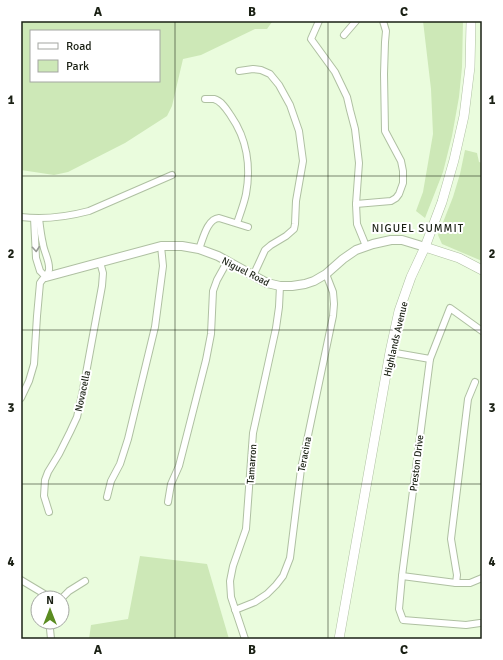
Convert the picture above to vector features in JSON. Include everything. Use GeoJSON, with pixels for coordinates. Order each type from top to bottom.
{"type":"FeatureCollection","features":[{"type":"Feature","properties":{"kind":"main road","name":"Highlands Avenue"},"geometry":{"type":"LineString","coordinates":[[339,639],[390,352],[399,311],[411,277],[425,247],[442,202],[454,160],[464,116],[470,66],[471,21]]}},
{"type":"Feature","properties":{"kind":"main road","name":"Niguel Road"},"geometry":{"type":"LineString","coordinates":[[425,247],[459,258],[482,270]]}},
{"type":"Feature","properties":{"kind":"street"},"geometry":{"type":"LineString","coordinates":[[319,21],[311,38],[335,72],[347,97],[355,129],[359,163],[356,204],[357,224],[366,246]]}},
{"type":"Feature","properties":{"kind":"street"},"geometry":{"type":"LineString","coordinates":[[344,35],[356,21]]}},
{"type":"Feature","properties":{"kind":"street"},"geometry":{"type":"LineString","coordinates":[[356,204],[391,201],[399,194],[403,183],[401,161],[385,131],[384,74],[386,32],[383,21]]}},
{"type":"Feature","properties":{"kind":"street"},"geometry":{"type":"LineString","coordinates":[[239,71],[253,69],[261,70],[270,74],[279,85],[290,105],[299,131],[302,161],[296,201],[294,229],[265,250],[253,276]]}},
{"type":"Feature","properties":{"kind":"street"},"geometry":{"type":"LineString","coordinates":[[205,99],[215,99],[224,106],[239,128],[243,139],[248,163],[248,180],[246,195],[237,223]]}},
{"type":"Feature","properties":{"kind":"street"},"geometry":{"type":"LineString","coordinates":[[21,217],[61,218],[89,211],[172,175]]}},
{"type":"Feature","properties":{"kind":"street"},"geometry":{"type":"LineString","coordinates":[[37,218],[36,258],[40,271],[46,277]]}},
{"type":"Feature","properties":{"kind":"street"},"geometry":{"type":"LineString","coordinates":[[21,398],[33,369],[40,287],[42,279],[46,277],[49,269],[37,218]]}},
{"type":"Feature","properties":{"kind":"street"},"geometry":{"type":"LineString","coordinates":[[200,249],[205,234],[211,222],[215,219],[219,218],[248,227]]}},
{"type":"Feature","properties":{"kind":"street","name":"Niguel Road"},"geometry":{"type":"LineString","coordinates":[[46,277],[161,246],[182,246],[200,249],[218,256],[267,283],[280,286],[292,286],[314,281],[326,274],[356,250],[382,241],[402,240],[425,247]]}},
{"type":"Feature","properties":{"kind":"street"},"geometry":{"type":"LineString","coordinates":[[107,497],[111,481],[120,464],[128,439],[155,327],[163,266],[161,246]]}},
{"type":"Feature","properties":{"kind":"street","name":"Novacella"},"geometry":{"type":"LineString","coordinates":[[49,512],[44,496],[45,480],[77,417],[102,286],[103,273],[100,262]]}},
{"type":"Feature","properties":{"kind":"street"},"geometry":{"type":"LineString","coordinates":[[168,502],[171,484],[180,466],[206,360],[211,334],[213,291],[227,262]]}},
{"type":"Feature","properties":{"kind":"street","name":"Teracina"},"geometry":{"type":"LineString","coordinates":[[235,610],[255,602],[276,586],[283,576],[290,558],[301,469],[333,316],[333,292],[326,274]]}},
{"type":"Feature","properties":{"kind":"street","name":"Tamarron"},"geometry":{"type":"LineString","coordinates":[[245,639],[231,597],[230,581],[233,566],[246,529],[253,432],[280,307],[280,286]]}},
{"type":"Feature","properties":{"kind":"street","name":"Preston Drive"},"geometry":{"type":"LineString","coordinates":[[480,623],[466,625],[403,620],[398,609],[430,359],[450,308],[482,331]]}},
{"type":"Feature","properties":{"kind":"street"},"geometry":{"type":"LineString","coordinates":[[390,352],[430,359]]}},
{"type":"Feature","properties":{"kind":"street"},"geometry":{"type":"LineString","coordinates":[[456,583],[457,575],[451,539],[468,399],[475,382]]}},
{"type":"Feature","properties":{"kind":"street"},"geometry":{"type":"LineString","coordinates":[[402,576],[456,583],[470,583],[482,578]]}},
{"type":"Feature","properties":{"kind":"street"},"geometry":{"type":"LineString","coordinates":[[21,580],[38,590]]}},
{"type":"Feature","properties":{"kind":"street"},"geometry":{"type":"LineString","coordinates":[[70,590],[85,581]]}},
{"type":"Feature","properties":{"kind":"green space"},"geometry":{"type":"Polygon","coordinates":[[[21,21],[272,21],[267,29],[255,29],[201,55],[183,59],[172,106],[167,116],[125,143],[68,172],[54,175],[21,170],[21,21]]]}},
{"type":"Feature","properties":{"kind":"green space"},"geometry":{"type":"Polygon","coordinates":[[[423,21],[463,21],[462,67],[459,97],[452,136],[443,172],[425,218],[416,211],[423,192],[433,134],[431,89],[423,21]]]}},
{"type":"Feature","properties":{"kind":"green space"},"geometry":{"type":"Polygon","coordinates":[[[465,150],[477,153],[479,162],[482,163],[482,261],[442,244],[438,235],[453,197],[465,150]]]}},
{"type":"Feature","properties":{"kind":"green space"},"geometry":{"type":"Polygon","coordinates":[[[140,556],[207,564],[229,639],[89,639],[91,625],[128,619],[140,556]]]}},
{"type":"Feature","properties":{"kind":"district","name":"NIGUEL SUMMIT"},"geometry":{"type":"Point","coordinates":[418,228]}}]}
